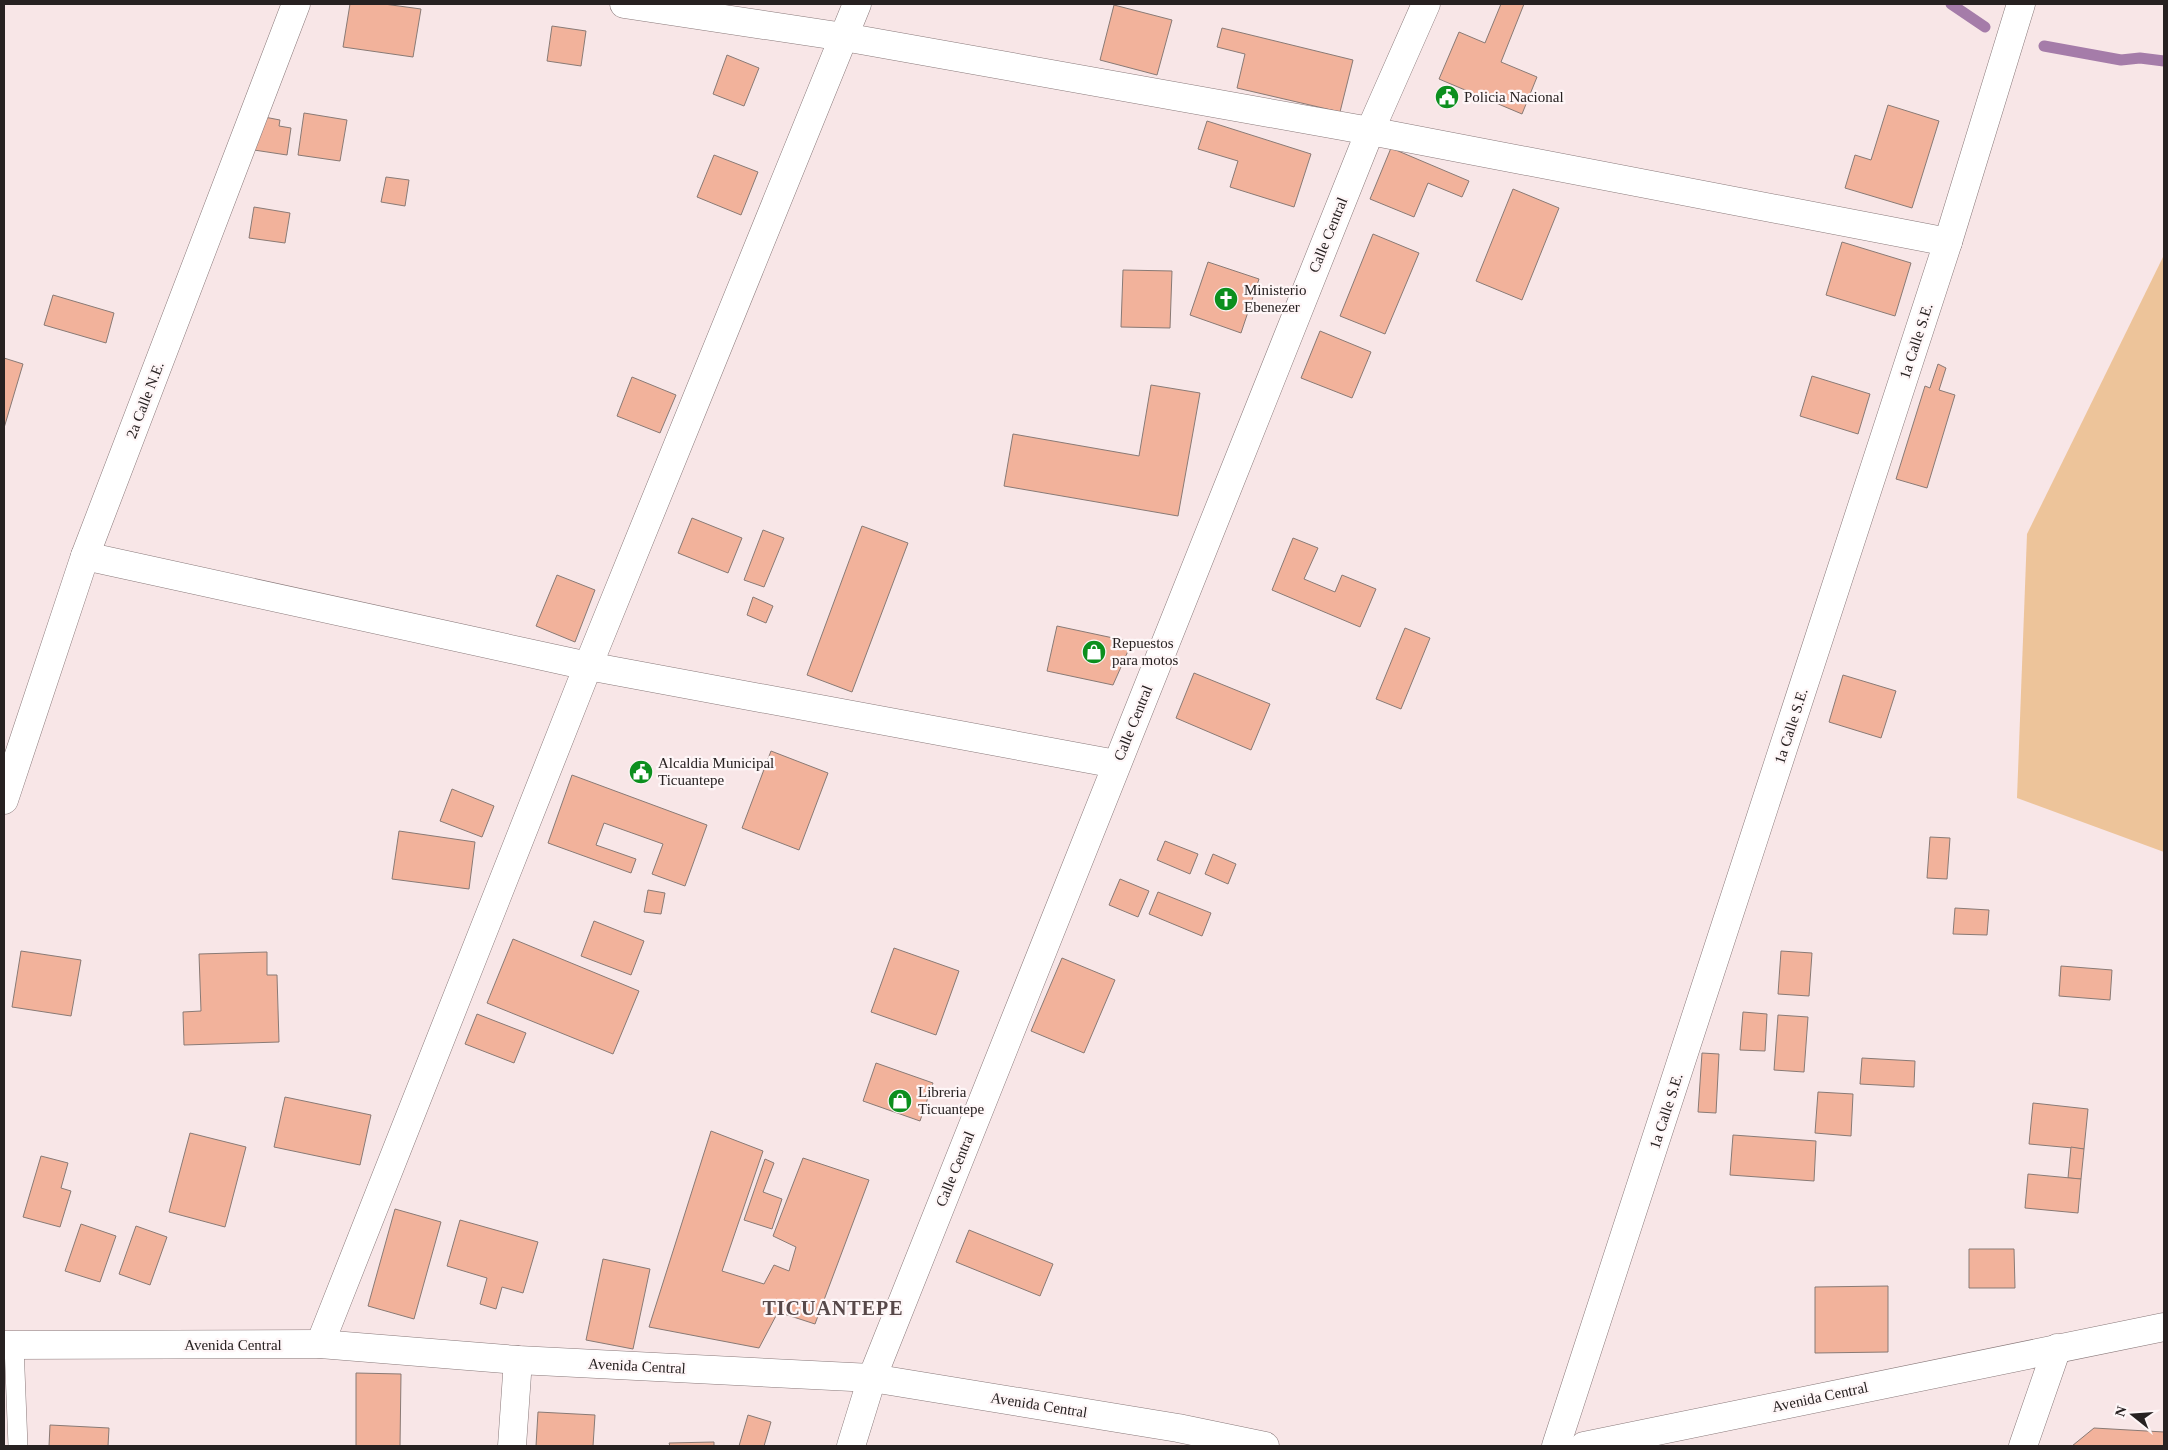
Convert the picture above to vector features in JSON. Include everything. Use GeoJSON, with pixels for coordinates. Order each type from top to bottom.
{"type":"FeatureCollection","features":[{"type":"Feature","properties":{"kind":"street","name":"2a Calle N.E."},"geometry":{"type":"LineString","coordinates":[[4,800],[85,556],[296,4]]}},
{"type":"Feature","properties":{"kind":"street"},"geometry":{"type":"LineString","coordinates":[[624,4],[844,37],[1370,131],[1948,242]]}},
{"type":"Feature","properties":{"kind":"street"},"geometry":{"type":"LineString","coordinates":[[320,1344],[588,666],[857,4]]}},
{"type":"Feature","properties":{"kind":"street","name":"Calle Central"},"geometry":{"type":"LineString","coordinates":[[851,1446],[872,1378],[1116,764],[1370,131],[1426,4]]}},
{"type":"Feature","properties":{"kind":"street","name":"1a Calle S.E."},"geometry":{"type":"LineString","coordinates":[[1556,1446],[1948,242],[2021,4]]}},
{"type":"Feature","properties":{"kind":"street"},"geometry":{"type":"LineString","coordinates":[[85,556],[588,666],[1116,764]]}},
{"type":"Feature","properties":{"kind":"street","name":"Avenida Central"},"geometry":{"type":"LineString","coordinates":[[1584,1446],[2164,1327]]}},
{"type":"Feature","properties":{"kind":"street","name":"Avenida Central"},"geometry":{"type":"LineString","coordinates":[[9,1345],[320,1344],[518,1360],[872,1378],[1176,1437],[1265,1446]]}},
{"type":"Feature","properties":{"kind":"street"},"geometry":{"type":"LineString","coordinates":[[2023,1446],[2057,1348]]}},
{"type":"Feature","properties":{"kind":"street"},"geometry":{"type":"LineString","coordinates":[[512,1446],[518,1360]]}},
{"type":"Feature","properties":{"kind":"lane"},"geometry":{"type":"LineString","coordinates":[[9,1345],[18,1446]]}},
{"type":"Feature","properties":{"kind":"shaded area"},"geometry":{"type":"Polygon","coordinates":[[[2164,255],[2164,852],[2017,798],[2027,534],[2164,255]]]}},
{"type":"Feature","properties":{"kind":"building"},"geometry":{"type":"Polygon","coordinates":[[[350,4],[384,4],[421,9],[413,57],[343,47],[350,4]]]}},
{"type":"Feature","properties":{"kind":"building"},"geometry":{"type":"Polygon","coordinates":[[[1501,4],[1524,4],[1501,62],[1537,77],[1522,114],[1439,79],[1459,32],[1485,43],[1501,4]]]}},
{"type":"Feature","properties":{"kind":"building"},"geometry":{"type":"Polygon","coordinates":[[[1114,5],[1172,20],[1157,75],[1100,60],[1114,5]]]}},
{"type":"Feature","properties":{"kind":"building"},"geometry":{"type":"Polygon","coordinates":[[[552,26],[586,31],[581,66],[547,61],[552,26]]]}},
{"type":"Feature","properties":{"kind":"building"},"geometry":{"type":"Polygon","coordinates":[[[1222,28],[1353,60],[1340,112],[1237,88],[1245,54],[1217,47],[1222,28]]]}},
{"type":"Feature","properties":{"kind":"building"},"geometry":{"type":"Polygon","coordinates":[[[727,55],[759,68],[744,106],[713,94],[727,55]]]}},
{"type":"Feature","properties":{"kind":"building"},"geometry":{"type":"Polygon","coordinates":[[[1888,105],[1939,121],[1912,208],[1845,188],[1855,155],[1871,160],[1888,105]]]}},
{"type":"Feature","properties":{"kind":"building"},"geometry":{"type":"Polygon","coordinates":[[[304,113],[347,120],[340,161],[298,155],[304,113]]]}},
{"type":"Feature","properties":{"kind":"building"},"geometry":{"type":"Polygon","coordinates":[[[259,116],[280,120],[279,126],[291,128],[287,155],[254,150],[259,116]]]}},
{"type":"Feature","properties":{"kind":"building"},"geometry":{"type":"Polygon","coordinates":[[[1207,121],[1311,154],[1294,207],[1230,187],[1238,161],[1198,149],[1207,121]]]}},
{"type":"Feature","properties":{"kind":"building"},"geometry":{"type":"Polygon","coordinates":[[[1391,148],[1469,181],[1462,197],[1428,183],[1414,217],[1370,199],[1391,148]]]}},
{"type":"Feature","properties":{"kind":"building"},"geometry":{"type":"Polygon","coordinates":[[[714,155],[758,172],[741,215],[697,197],[714,155]]]}},
{"type":"Feature","properties":{"kind":"building"},"geometry":{"type":"Polygon","coordinates":[[[386,177],[409,180],[405,206],[381,202],[386,177]]]}},
{"type":"Feature","properties":{"kind":"building"},"geometry":{"type":"Polygon","coordinates":[[[1513,189],[1559,208],[1522,300],[1476,281],[1513,189]]]}},
{"type":"Feature","properties":{"kind":"building"},"geometry":{"type":"Polygon","coordinates":[[[254,207],[290,213],[285,243],[249,238],[254,207]]]}},
{"type":"Feature","properties":{"kind":"building"},"geometry":{"type":"Polygon","coordinates":[[[1373,234],[1419,253],[1385,334],[1340,316],[1373,234]]]}},
{"type":"Feature","properties":{"kind":"building"},"geometry":{"type":"Polygon","coordinates":[[[1842,242],[1911,263],[1895,316],[1826,295],[1842,242]]]}},
{"type":"Feature","properties":{"kind":"building"},"geometry":{"type":"Polygon","coordinates":[[[1208,262],[1259,279],[1241,333],[1190,315],[1208,262]]]}},
{"type":"Feature","properties":{"kind":"building"},"geometry":{"type":"Polygon","coordinates":[[[1123,270],[1172,271],[1170,328],[1121,327],[1123,270]]]}},
{"type":"Feature","properties":{"kind":"building"},"geometry":{"type":"Polygon","coordinates":[[[53,295],[114,313],[106,343],[44,325],[53,295]]]}},
{"type":"Feature","properties":{"kind":"building"},"geometry":{"type":"Polygon","coordinates":[[[1320,331],[1371,352],[1352,398],[1301,378],[1320,331]]]}},
{"type":"Feature","properties":{"kind":"building"},"geometry":{"type":"Polygon","coordinates":[[[4,358],[23,364],[4,428],[4,358]]]}},
{"type":"Feature","properties":{"kind":"building"},"geometry":{"type":"Polygon","coordinates":[[[1938,364],[1946,368],[1939,390],[1955,395],[1927,488],[1896,479],[1925,386],[1930,388],[1938,364]]]}},
{"type":"Feature","properties":{"kind":"building"},"geometry":{"type":"Polygon","coordinates":[[[1812,376],[1870,394],[1858,434],[1800,416],[1812,376]]]}},
{"type":"Feature","properties":{"kind":"building"},"geometry":{"type":"Polygon","coordinates":[[[632,377],[676,395],[660,433],[617,416],[632,377]]]}},
{"type":"Feature","properties":{"kind":"building"},"geometry":{"type":"Polygon","coordinates":[[[1151,385],[1200,393],[1178,516],[1004,486],[1013,434],[1139,456],[1151,385]]]}},
{"type":"Feature","properties":{"kind":"building"},"geometry":{"type":"Polygon","coordinates":[[[692,518],[742,538],[728,573],[678,553],[692,518]]]}},
{"type":"Feature","properties":{"kind":"building"},"geometry":{"type":"Polygon","coordinates":[[[862,526],[908,543],[852,692],[807,675],[862,526]]]}},
{"type":"Feature","properties":{"kind":"building"},"geometry":{"type":"Polygon","coordinates":[[[763,530],[784,538],[764,587],[744,580],[763,530]]]}},
{"type":"Feature","properties":{"kind":"building"},"geometry":{"type":"Polygon","coordinates":[[[1293,538],[1318,548],[1304,579],[1335,592],[1342,575],[1376,589],[1360,627],[1272,590],[1293,538]]]}},
{"type":"Feature","properties":{"kind":"building"},"geometry":{"type":"Polygon","coordinates":[[[557,575],[595,590],[575,642],[536,626],[557,575]]]}},
{"type":"Feature","properties":{"kind":"building"},"geometry":{"type":"Polygon","coordinates":[[[753,597],[773,606],[766,623],[747,615],[753,597]]]}},
{"type":"Feature","properties":{"kind":"building"},"geometry":{"type":"Polygon","coordinates":[[[1057,626],[1132,642],[1113,685],[1047,671],[1057,626]]]}},
{"type":"Feature","properties":{"kind":"building"},"geometry":{"type":"Polygon","coordinates":[[[1405,628],[1430,638],[1401,709],[1376,699],[1405,628]]]}},
{"type":"Feature","properties":{"kind":"building"},"geometry":{"type":"Polygon","coordinates":[[[1194,673],[1270,704],[1251,750],[1176,718],[1194,673]]]}},
{"type":"Feature","properties":{"kind":"building"},"geometry":{"type":"Polygon","coordinates":[[[1843,675],[1896,691],[1881,738],[1829,722],[1843,675]]]}},
{"type":"Feature","properties":{"kind":"building"},"geometry":{"type":"Polygon","coordinates":[[[771,751],[828,773],[799,850],[742,828],[771,751]]]}},
{"type":"Feature","properties":{"kind":"building"},"geometry":{"type":"Polygon","coordinates":[[[572,775],[707,825],[685,886],[652,874],[663,844],[604,823],[596,845],[636,859],[631,873],[548,843],[572,775]]]}},
{"type":"Feature","properties":{"kind":"building"},"geometry":{"type":"Polygon","coordinates":[[[452,789],[494,806],[482,837],[440,821],[452,789]]]}},
{"type":"Feature","properties":{"kind":"building"},"geometry":{"type":"Polygon","coordinates":[[[399,831],[475,842],[469,889],[392,879],[399,831]]]}},
{"type":"Feature","properties":{"kind":"building"},"geometry":{"type":"Polygon","coordinates":[[[1930,837],[1950,838],[1947,879],[1927,878],[1930,837]]]}},
{"type":"Feature","properties":{"kind":"building"},"geometry":{"type":"Polygon","coordinates":[[[1165,841],[1198,854],[1190,874],[1157,860],[1165,841]]]}},
{"type":"Feature","properties":{"kind":"building"},"geometry":{"type":"Polygon","coordinates":[[[1213,854],[1236,864],[1228,884],[1205,874],[1213,854]]]}},
{"type":"Feature","properties":{"kind":"building"},"geometry":{"type":"Polygon","coordinates":[[[1120,879],[1149,891],[1138,917],[1109,905],[1120,879]]]}},
{"type":"Feature","properties":{"kind":"building"},"geometry":{"type":"Polygon","coordinates":[[[648,890],[665,893],[661,914],[644,912],[648,890]]]}},
{"type":"Feature","properties":{"kind":"building"},"geometry":{"type":"Polygon","coordinates":[[[1158,892],[1211,913],[1202,936],[1149,914],[1158,892]]]}},
{"type":"Feature","properties":{"kind":"building"},"geometry":{"type":"Polygon","coordinates":[[[1955,908],[1989,910],[1987,935],[1953,934],[1955,908]]]}},
{"type":"Feature","properties":{"kind":"building"},"geometry":{"type":"Polygon","coordinates":[[[594,921],[644,941],[631,975],[581,956],[594,921]]]}},
{"type":"Feature","properties":{"kind":"building"},"geometry":{"type":"Polygon","coordinates":[[[513,939],[639,991],[613,1054],[487,1003],[513,939]]]}},
{"type":"Feature","properties":{"kind":"building"},"geometry":{"type":"Polygon","coordinates":[[[894,948],[959,971],[936,1035],[871,1012],[894,948]]]}},
{"type":"Feature","properties":{"kind":"building"},"geometry":{"type":"Polygon","coordinates":[[[21,951],[81,960],[71,1016],[12,1007],[21,951]]]}},
{"type":"Feature","properties":{"kind":"building"},"geometry":{"type":"Polygon","coordinates":[[[1781,951],[1812,953],[1809,996],[1778,994],[1781,951]]]}},
{"type":"Feature","properties":{"kind":"building"},"geometry":{"type":"Polygon","coordinates":[[[267,952],[267,975],[277,975],[279,1042],[184,1045],[183,1012],[201,1011],[199,954],[267,952]]]}},
{"type":"Feature","properties":{"kind":"building"},"geometry":{"type":"Polygon","coordinates":[[[1062,958],[1115,980],[1084,1053],[1031,1031],[1062,958]]]}},
{"type":"Feature","properties":{"kind":"building"},"geometry":{"type":"Polygon","coordinates":[[[2061,966],[2112,970],[2110,1000],[2059,996],[2061,966]]]}},
{"type":"Feature","properties":{"kind":"building"},"geometry":{"type":"Polygon","coordinates":[[[1743,1012],[1767,1014],[1765,1051],[1740,1050],[1743,1012]]]}},
{"type":"Feature","properties":{"kind":"building"},"geometry":{"type":"Polygon","coordinates":[[[477,1014],[526,1033],[514,1063],[465,1044],[477,1014]]]}},
{"type":"Feature","properties":{"kind":"building"},"geometry":{"type":"Polygon","coordinates":[[[1778,1015],[1808,1017],[1804,1072],[1774,1070],[1778,1015]]]}},
{"type":"Feature","properties":{"kind":"building"},"geometry":{"type":"Polygon","coordinates":[[[1702,1053],[1719,1054],[1716,1113],[1698,1112],[1702,1053]]]}},
{"type":"Feature","properties":{"kind":"building"},"geometry":{"type":"Polygon","coordinates":[[[1862,1058],[1915,1061],[1914,1087],[1860,1084],[1862,1058]]]}},
{"type":"Feature","properties":{"kind":"building"},"geometry":{"type":"Polygon","coordinates":[[[876,1063],[933,1083],[920,1121],[863,1101],[876,1063]]]}},
{"type":"Feature","properties":{"kind":"building"},"geometry":{"type":"Polygon","coordinates":[[[1818,1092],[1853,1094],[1851,1136],[1815,1133],[1818,1092]]]}},
{"type":"Feature","properties":{"kind":"building"},"geometry":{"type":"Polygon","coordinates":[[[285,1097],[371,1115],[360,1165],[274,1147],[285,1097]]]}},
{"type":"Feature","properties":{"kind":"building"},"geometry":{"type":"Polygon","coordinates":[[[2033,1103],[2088,1109],[2084,1149],[2029,1144],[2033,1103]]]}},
{"type":"Feature","properties":{"kind":"building"},"geometry":{"type":"Polygon","coordinates":[[[711,1131],[763,1151],[722,1271],[764,1284],[774,1265],[789,1271],[796,1247],[773,1236],[803,1158],[869,1180],[815,1324],[778,1312],[759,1348],[649,1327],[711,1131]]]}},
{"type":"Feature","properties":{"kind":"building"},"geometry":{"type":"Polygon","coordinates":[[[190,1133],[246,1147],[225,1227],[169,1212],[190,1133]]]}},
{"type":"Feature","properties":{"kind":"building"},"geometry":{"type":"Polygon","coordinates":[[[1733,1135],[1816,1141],[1814,1181],[1730,1175],[1733,1135]]]}},
{"type":"Feature","properties":{"kind":"building"},"geometry":{"type":"Polygon","coordinates":[[[2071,1147],[2084,1149],[2081,1179],[2068,1178],[2071,1147]]]}},
{"type":"Feature","properties":{"kind":"building"},"geometry":{"type":"Polygon","coordinates":[[[41,1156],[68,1163],[61,1188],[71,1191],[60,1227],[23,1217],[41,1156]]]}},
{"type":"Feature","properties":{"kind":"building"},"geometry":{"type":"Polygon","coordinates":[[[765,1159],[774,1163],[763,1192],[782,1199],[772,1229],[744,1220],[765,1159]]]}},
{"type":"Feature","properties":{"kind":"building"},"geometry":{"type":"Polygon","coordinates":[[[2028,1174],[2081,1179],[2078,1213],[2025,1208],[2028,1174]]]}},
{"type":"Feature","properties":{"kind":"building"},"geometry":{"type":"Polygon","coordinates":[[[395,1209],[441,1222],[414,1319],[368,1306],[395,1209]]]}},
{"type":"Feature","properties":{"kind":"building"},"geometry":{"type":"Polygon","coordinates":[[[460,1220],[538,1242],[523,1293],[502,1287],[496,1309],[480,1304],[487,1278],[447,1266],[460,1220]]]}},
{"type":"Feature","properties":{"kind":"building"},"geometry":{"type":"Polygon","coordinates":[[[81,1224],[116,1236],[100,1282],[65,1271],[81,1224]]]}},
{"type":"Feature","properties":{"kind":"building"},"geometry":{"type":"Polygon","coordinates":[[[136,1226],[167,1237],[150,1285],[119,1274],[136,1226]]]}},
{"type":"Feature","properties":{"kind":"building"},"geometry":{"type":"Polygon","coordinates":[[[969,1230],[1053,1264],[1040,1296],[956,1262],[969,1230]]]}},
{"type":"Feature","properties":{"kind":"building"},"geometry":{"type":"Polygon","coordinates":[[[1969,1249],[2014,1249],[2015,1288],[1969,1288],[1969,1249]]]}},
{"type":"Feature","properties":{"kind":"building"},"geometry":{"type":"Polygon","coordinates":[[[603,1259],[650,1269],[633,1349],[586,1340],[603,1259]]]}},
{"type":"Feature","properties":{"kind":"building"},"geometry":{"type":"Polygon","coordinates":[[[1888,1286],[1888,1352],[1815,1353],[1815,1287],[1888,1286]]]}},
{"type":"Feature","properties":{"kind":"building"},"geometry":{"type":"Polygon","coordinates":[[[356,1373],[401,1374],[400,1446],[356,1446],[356,1373]]]}},
{"type":"Feature","properties":{"kind":"building"},"geometry":{"type":"Polygon","coordinates":[[[538,1412],[595,1415],[593,1446],[536,1446],[538,1412]]]}},
{"type":"Feature","properties":{"kind":"building"},"geometry":{"type":"Polygon","coordinates":[[[748,1415],[771,1422],[764,1446],[739,1446],[748,1415]]]}},
{"type":"Feature","properties":{"kind":"building"},"geometry":{"type":"Polygon","coordinates":[[[50,1425],[109,1428],[108,1446],[49,1446],[50,1425]]]}},
{"type":"Feature","properties":{"kind":"building"},"geometry":{"type":"Polygon","coordinates":[[[2094,1428],[2164,1432],[2164,1446],[2072,1446],[2094,1428]]]}},
{"type":"Feature","properties":{"kind":"building"},"geometry":{"type":"Polygon","coordinates":[[[714,1442],[714,1446],[670,1446],[669,1443],[714,1442]]]}},
{"type":"Feature","properties":{"kind":"waterway"},"geometry":{"type":"LineString","coordinates":[[1951,4],[1985,27]]}},
{"type":"Feature","properties":{"kind":"waterway"},"geometry":{"type":"LineString","coordinates":[[2044,46],[2121,60],[2140,58],[2164,61]]}},
{"type":"Feature","properties":{"kind":"place","name":"Policia Nacional"},"geometry":{"type":"Point","coordinates":[1447,97]}},
{"type":"Feature","properties":{"kind":"place","name":"Ministerio Ebenezer"},"geometry":{"type":"Point","coordinates":[1226,299]}},
{"type":"Feature","properties":{"kind":"place","name":"Repuestos para motos"},"geometry":{"type":"Point","coordinates":[1094,652]}},
{"type":"Feature","properties":{"kind":"place","name":"Alcaldia Municipal Ticuantepe"},"geometry":{"type":"Point","coordinates":[641,772]}},
{"type":"Feature","properties":{"kind":"place","name":"Libreria Ticuantepe"},"geometry":{"type":"Point","coordinates":[900,1101]}},
{"type":"Feature","properties":{"kind":"district","name":"TICUANTEPE"},"geometry":{"type":"Point","coordinates":[833,1308]}}]}
